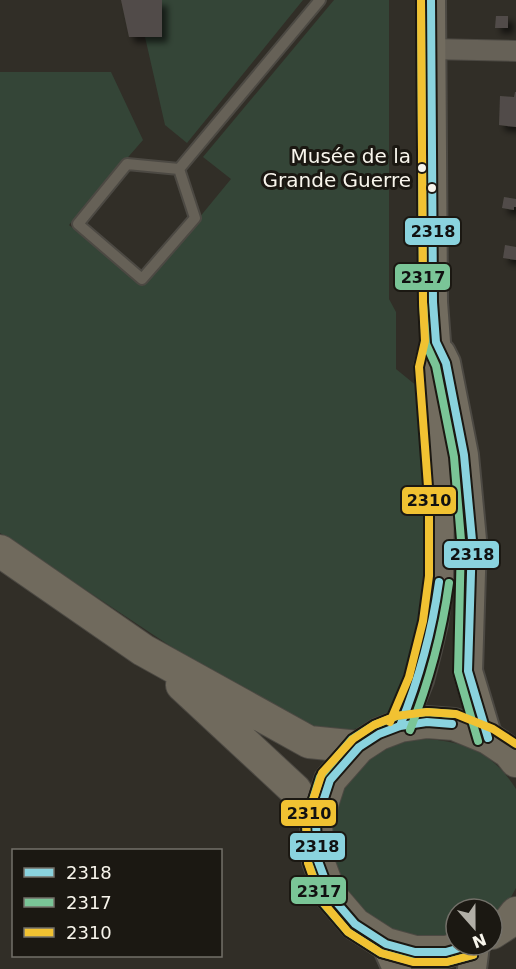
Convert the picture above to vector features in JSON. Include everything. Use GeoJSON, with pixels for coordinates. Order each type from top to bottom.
{"type":"FeatureCollection","features":[{"type":"Feature","properties":{"kind":"main road"},"geometry":{"type":"LineString","coordinates":[[400,726],[419,680],[428,649],[439,577],[441,500],[429,367],[435,342],[431,0]]}},
{"type":"Feature","properties":{"kind":"main road"},"geometry":{"type":"LineString","coordinates":[[435,342],[446,363],[464,455],[472,540],[468,671],[488,738]]}},
{"type":"Feature","properties":{"kind":"main road"},"geometry":{"type":"LineString","coordinates":[[0,551],[143,650],[309,742],[359,747]]}},
{"type":"Feature","properties":{"kind":"main road"},"geometry":{"type":"LineString","coordinates":[[143,650],[295,790],[316,823]]}},
{"type":"Feature","properties":{"kind":"main road"},"geometry":{"type":"LineString","coordinates":[[444,952],[415,952],[392,956],[355,924],[331,896],[318,861],[316,823],[330,780],[359,747],[379,734],[400,726],[427,722],[454,724],[488,738],[508,752],[516,761]]}},
{"type":"Feature","properties":{"kind":"main road"},"geometry":{"type":"LineString","coordinates":[[504,925],[516,913]]}},
{"type":"Feature","properties":{"kind":"street"},"geometry":{"type":"LineString","coordinates":[[431,49],[516,51]]}},
{"type":"Feature","properties":{"kind":"lane"},"geometry":{"type":"LineString","coordinates":[[179,169],[320,0]]}},
{"type":"Feature","properties":{"kind":"lane"},"geometry":{"type":"LineString","coordinates":[[127,164],[179,169],[195,218],[142,279],[78,224],[127,164]]}},
{"type":"Feature","properties":{"kind":"green space"},"geometry":{"type":"Polygon","coordinates":[[[162,0],[303,0],[187,143],[165,125],[145,37],[162,37],[162,0]]]}},
{"type":"Feature","properties":{"kind":"green space"},"geometry":{"type":"Polygon","coordinates":[[[334,0],[389,0],[389,299],[396,312],[396,369],[423,391],[426,577],[409,679],[398,701],[386,714],[364,726],[328,737],[250,699],[0,533],[0,72],[111,72],[143,140],[69,225],[143,286],[231,179],[203,157],[334,0]]]}},
{"type":"Feature","properties":{"kind":"green space"},"geometry":{"type":"Polygon","coordinates":[[[427,739],[467,747],[489,759],[508,777],[516,789],[516,888],[504,904],[504,897],[444,897],[444,937],[414,938],[379,926],[351,901],[334,869],[329,833],[339,797],[348,781],[375,755],[408,741],[427,739]]]}},
{"type":"Feature","properties":{"kind":"building"},"geometry":{"type":"Polygon","coordinates":[[[121,0],[162,0],[162,37],[129,37],[121,0]]]}},
{"type":"Feature","properties":{"kind":"building"},"geometry":{"type":"Polygon","coordinates":[[[496,16],[508,16],[508,28],[495,28],[496,16]]]}},
{"type":"Feature","properties":{"kind":"building"},"geometry":{"type":"Polygon","coordinates":[[[515,92],[516,127],[499,125],[500,96],[514,97],[515,92]]]}},
{"type":"Feature","properties":{"kind":"building"},"geometry":{"type":"Polygon","coordinates":[[[504,197],[516,199],[514,210],[502,208],[504,197]]]}},
{"type":"Feature","properties":{"kind":"building"},"geometry":{"type":"Polygon","coordinates":[[[505,245],[516,247],[516,260],[503,258],[505,245]]]}},
{"type":"Feature","properties":{"kind":"transit line","name":"2317"},"geometry":{"type":"LineString","coordinates":[[421,0],[423,302],[426,344],[436,366],[454,457],[461,540],[458,672],[478,741]]}},
{"type":"Feature","properties":{"kind":"transit line","name":"2310"},"geometry":{"type":"LineString","coordinates":[[390,722],[409,677],[423,621],[429,576],[429,500],[419,367],[425,341],[421,0]]}},
{"type":"Feature","properties":{"kind":"transit line","name":"2318"},"geometry":{"type":"LineString","coordinates":[[431,0],[433,302],[436,342],[446,363],[464,455],[472,540],[468,671],[488,738]]}},
{"type":"Feature","properties":{"kind":"transit line","name":"2318"},"geometry":{"type":"LineString","coordinates":[[400,726],[424,655],[439,582]]}},
{"type":"Feature","properties":{"kind":"transit line","name":"2317"},"geometry":{"type":"LineString","coordinates":[[410,730],[434,658],[449,583]]}},
{"type":"Feature","properties":{"kind":"transit line","name":"2317"},"geometry":{"type":"LineString","coordinates":[[453,714],[427,712],[397,716],[374,725],[352,739],[320,777],[306,822],[308,862],[323,903],[348,932],[381,953],[415,962],[447,962],[466,957]]}},
{"type":"Feature","properties":{"kind":"transit line","name":"2310"},"geometry":{"type":"LineString","coordinates":[[466,957],[447,962],[413,962],[381,953],[348,932],[321,900],[308,863],[306,821],[322,773],[353,739],[374,725],[396,716],[427,712],[456,714],[493,729],[516,744]]}},
{"type":"Feature","properties":{"kind":"transit line","name":"2318"},"geometry":{"type":"LineString","coordinates":[[444,952],[415,952],[386,944],[355,924],[331,896],[318,861],[316,823],[330,780],[359,747],[379,734],[400,726],[427,722],[452,724]]}},
{"type":"Feature","properties":{"kind":"place","name":"Musée de la Grande Guerre"},"geometry":{"type":"Point","coordinates":[422,168]}}]}
